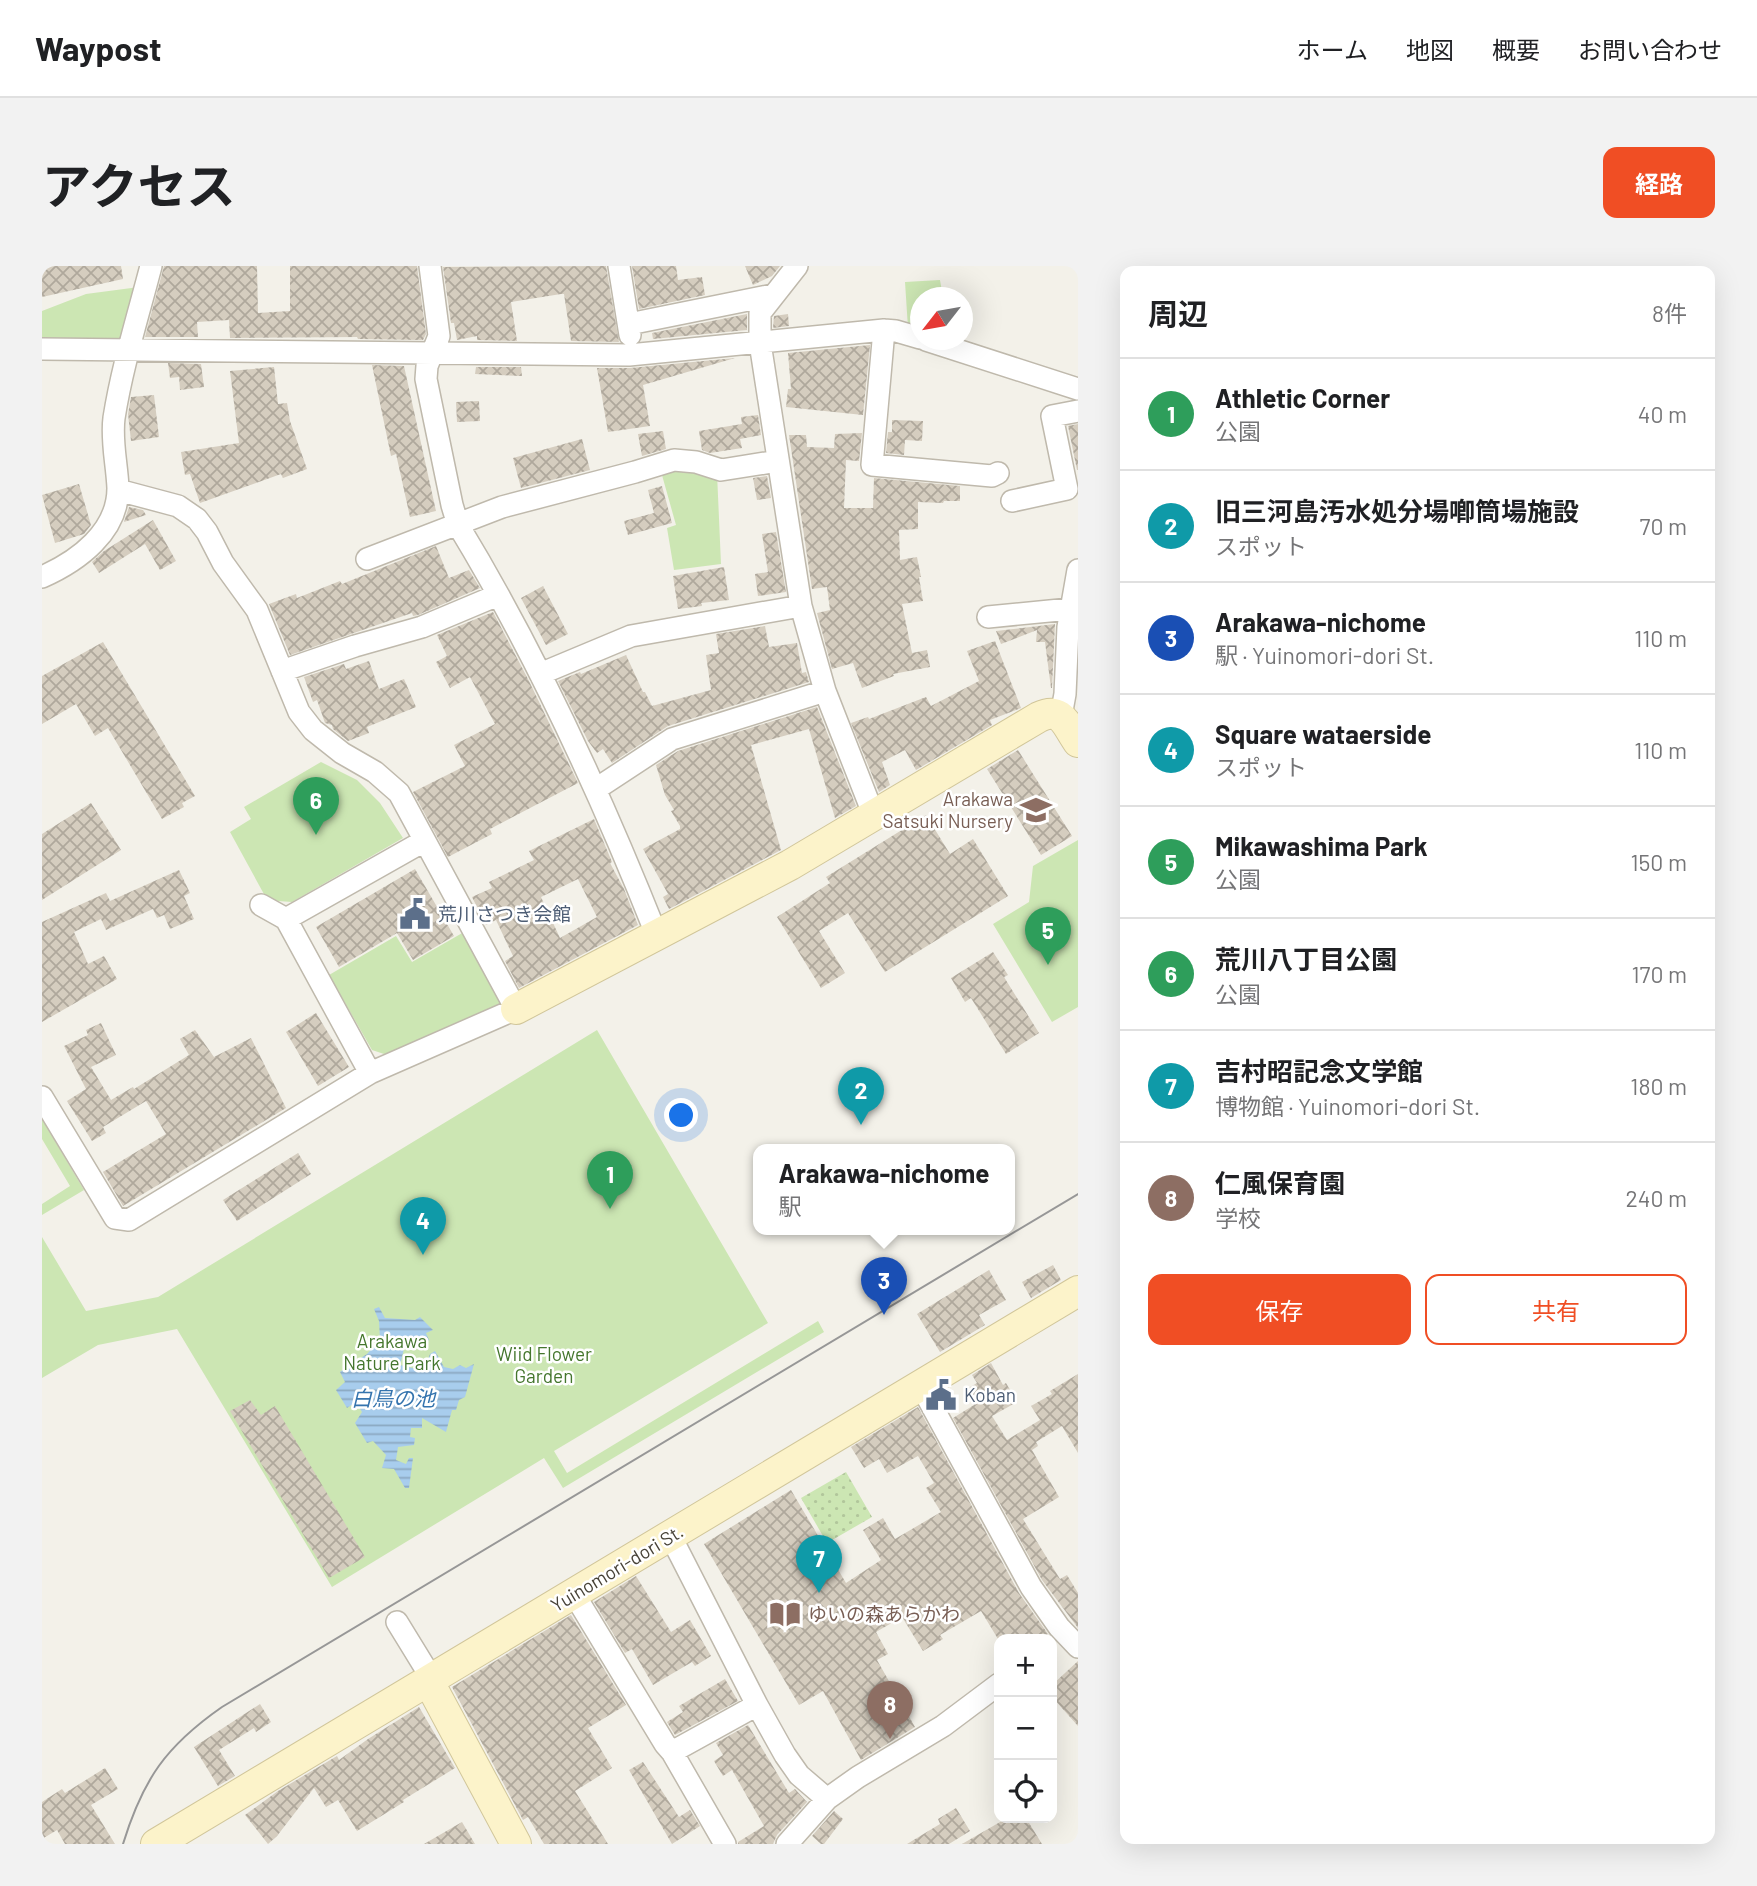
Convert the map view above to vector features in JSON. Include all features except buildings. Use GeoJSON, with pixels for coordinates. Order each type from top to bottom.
{"type":"FeatureCollection","features":[{"type":"Feature","properties":{"kind":"street"},"geometry":{"type":"LineString","coordinates":[[42,577],[70,563],[87,550],[102,533],[112,514],[118,490],[114,420],[151,266]]}},
{"type":"Feature","properties":{"kind":"street"},"geometry":{"type":"LineString","coordinates":[[430,266],[439,336],[427,366],[426,379],[458,525],[540,674],[596,789],[657,936]]}},
{"type":"Feature","properties":{"kind":"street"},"geometry":{"type":"LineString","coordinates":[[619,266],[634,355]]}},
{"type":"Feature","properties":{"kind":"street"},"geometry":{"type":"LineString","coordinates":[[797,266],[760,313],[760,343],[801,606],[825,691],[874,816]]}},
{"type":"Feature","properties":{"kind":"street"},"geometry":{"type":"LineString","coordinates":[[629,324],[773,295]]}},
{"type":"Feature","properties":{"kind":"street"},"geometry":{"type":"LineString","coordinates":[[42,349],[634,355],[884,330],[910,335]]}},
{"type":"Feature","properties":{"kind":"street"},"geometry":{"type":"LineString","coordinates":[[884,330],[873,465],[992,476],[998,473]]}},
{"type":"Feature","properties":{"kind":"street"},"geometry":{"type":"LineString","coordinates":[[957,350],[1078,389]]}},
{"type":"Feature","properties":{"kind":"street"},"geometry":{"type":"LineString","coordinates":[[1012,501],[1067,489],[1052,416],[1078,411]]}},
{"type":"Feature","properties":{"kind":"street"},"geometry":{"type":"LineString","coordinates":[[367,559],[502,507],[674,460],[696,462],[721,470],[778,461]]}},
{"type":"Feature","properties":{"kind":"street"},"geometry":{"type":"LineString","coordinates":[[118,490],[178,506],[197,519],[207,532],[223,563],[257,610],[299,712],[313,730],[342,753],[374,772],[399,793],[516,1009]]}},
{"type":"Feature","properties":{"kind":"street"},"geometry":{"type":"LineString","coordinates":[[1061,716],[1066,694],[1070,609],[1078,570]]}},
{"type":"Feature","properties":{"kind":"street"},"geometry":{"type":"LineString","coordinates":[[282,671],[422,627],[498,595]]}},
{"type":"Feature","properties":{"kind":"street"},"geometry":{"type":"LineString","coordinates":[[540,674],[631,636],[801,606]]}},
{"type":"Feature","properties":{"kind":"street"},"geometry":{"type":"LineString","coordinates":[[988,617],[1070,609]]}},
{"type":"Feature","properties":{"kind":"street"},"geometry":{"type":"LineString","coordinates":[[596,789],[672,739],[825,691]]}},
{"type":"Feature","properties":{"kind":"street"},"geometry":{"type":"LineString","coordinates":[[42,1097],[115,1218],[129,1220],[370,1073],[516,1009],[779,872],[1038,717],[1049,712],[1061,716],[1078,743]]}},
{"type":"Feature","properties":{"kind":"street"},"geometry":{"type":"LineString","coordinates":[[286,919],[424,841]]}},
{"type":"Feature","properties":{"kind":"street"},"geometry":{"type":"LineString","coordinates":[[261,905],[286,919],[370,1073]]}},
{"type":"Feature","properties":{"kind":"street","name":"Yuinomori-dori St."},"geometry":{"type":"LineString","coordinates":[[156,1844],[1078,1291]]}},
{"type":"Feature","properties":{"kind":"street"},"geometry":{"type":"LineString","coordinates":[[921,1386],[1031,1587],[1053,1633],[1078,1647]]}},
{"type":"Feature","properties":{"kind":"street"},"geometry":{"type":"LineString","coordinates":[[671,1537],[785,1755],[799,1775],[827,1799]]}},
{"type":"Feature","properties":{"kind":"street"},"geometry":{"type":"LineString","coordinates":[[574,1594],[665,1744],[673,1752],[725,1844]]}},
{"type":"Feature","properties":{"kind":"street"},"geometry":{"type":"LineString","coordinates":[[397,1622],[516,1844]]}},
{"type":"Feature","properties":{"kind":"street"},"geometry":{"type":"LineString","coordinates":[[787,1844],[827,1799],[858,1777],[943,1726],[994,1688]]}},
{"type":"Feature","properties":{"kind":"street"},"geometry":{"type":"LineString","coordinates":[[673,1752],[757,1705]]}},
{"type":"Feature","properties":{"kind":"green space"},"geometry":{"type":"Polygon","coordinates":[[[940,280],[941,287],[910,287],[910,329],[908,328],[905,282],[940,280]]]}},
{"type":"Feature","properties":{"kind":"green space"},"geometry":{"type":"Polygon","coordinates":[[[139,287],[123,341],[42,345],[42,311],[86,294],[139,287]]]}},
{"type":"Feature","properties":{"kind":"green space"},"geometry":{"type":"Polygon","coordinates":[[[660,468],[717,473],[721,564],[674,570],[667,528],[676,525],[660,468]]]}},
{"type":"Feature","properties":{"kind":"green space"},"geometry":{"type":"Polygon","coordinates":[[[321,762],[357,780],[380,803],[403,838],[292,902],[278,901],[265,896],[230,832],[251,819],[244,807],[321,762]]]}},
{"type":"Feature","properties":{"kind":"green space"},"geometry":{"type":"Polygon","coordinates":[[[1078,840],[1078,1007],[1052,1022],[993,924],[1029,902],[1033,866],[1078,840]]]}},
{"type":"Feature","properties":{"kind":"green space"},"geometry":{"type":"Polygon","coordinates":[[[464,932],[502,998],[499,1009],[387,1055],[372,1050],[329,975],[396,936],[412,962],[464,932]]]}},
{"type":"Feature","properties":{"kind":"green space","name":"Arakawa Nature Park"},"geometry":{"type":"Polygon","coordinates":[[[597,1030],[768,1323],[554,1451],[567,1473],[818,1321],[824,1332],[563,1488],[544,1458],[332,1587],[177,1329],[98,1345],[42,1378],[42,1237],[86,1311],[158,1297],[597,1030]]]}},
{"type":"Feature","properties":{"kind":"green space"},"geometry":{"type":"Polygon","coordinates":[[[42,1119],[84,1190],[42,1215],[42,1204],[70,1186],[42,1139],[42,1119]]]}},
{"type":"Feature","properties":{"kind":"green space"},"geometry":{"type":"Polygon","coordinates":[[[846,1472],[872,1517],[827,1543],[801,1498],[846,1472]]]}},
{"type":"Feature","properties":{"kind":"water","name":"白鳥の池"},"geometry":{"type":"Polygon","coordinates":[[[379,1307],[385,1318],[415,1320],[420,1317],[433,1330],[426,1333],[429,1340],[423,1345],[406,1341],[400,1365],[424,1371],[430,1354],[435,1351],[444,1367],[453,1369],[460,1365],[466,1368],[474,1364],[465,1397],[459,1400],[456,1410],[452,1410],[446,1432],[422,1418],[422,1428],[411,1428],[410,1437],[415,1438],[414,1445],[398,1447],[396,1460],[406,1464],[409,1458],[413,1458],[409,1488],[405,1488],[394,1469],[382,1468],[386,1455],[373,1441],[367,1443],[355,1423],[362,1412],[353,1404],[347,1408],[336,1390],[345,1382],[340,1372],[367,1354],[380,1340],[379,1321],[374,1309],[379,1307]]]}},
{"type":"Feature","properties":{"kind":"tram line"},"geometry":{"type":"LineString","coordinates":[[1015,1232],[1078,1194]]}},
{"type":"Feature","properties":{"kind":"tram line"},"geometry":{"type":"LineString","coordinates":[[123,1844],[139,1801],[159,1766],[171,1750],[202,1721],[222,1707],[1010,1235]]}},
{"type":"Feature","properties":{"kind":"place","name":"Arakawa Satsuki Nursery"},"geometry":{"type":"Point","coordinates":[1036,810]}},
{"type":"Feature","properties":{"kind":"place","name":"荒川八丁目公園"},"geometry":{"type":"Point","coordinates":[316,835]}},
{"type":"Feature","properties":{"kind":"place","name":"荒川さつき会館"},"geometry":{"type":"Point","coordinates":[415,914]}},
{"type":"Feature","properties":{"kind":"place","name":"Mikawashima Park"},"geometry":{"type":"Point","coordinates":[1048,965]}},
{"type":"Feature","properties":{"kind":"place","name":"旧三河島汚水処分場喞筒場施設"},"geometry":{"type":"Point","coordinates":[861,1125]}},
{"type":"Feature","properties":{"kind":"place","name":"Athletic Corner"},"geometry":{"type":"Point","coordinates":[610,1209]}},
{"type":"Feature","properties":{"kind":"place","name":"Square wataerside"},"geometry":{"type":"Point","coordinates":[423,1255]}},
{"type":"Feature","properties":{"kind":"place","name":"Arakawa-nichome"},"geometry":{"type":"Point","coordinates":[884,1315]}},
{"type":"Feature","properties":{"kind":"place","name":"Koban"},"geometry":{"type":"Point","coordinates":[941,1395]}},
{"type":"Feature","properties":{"kind":"place","name":"吉村昭記念文学館"},"geometry":{"type":"Point","coordinates":[819,1593]}},
{"type":"Feature","properties":{"kind":"place","name":"ゆいの森あらかわ"},"geometry":{"type":"Point","coordinates":[785,1614]}},
{"type":"Feature","properties":{"kind":"place","name":"仁風保育園"},"geometry":{"type":"Point","coordinates":[890,1739]}},
{"type":"Feature","properties":{"kind":"park label","name":"Wiid Flower Garden"},"geometry":{"type":"Point","coordinates":[544,1365]}}]}
